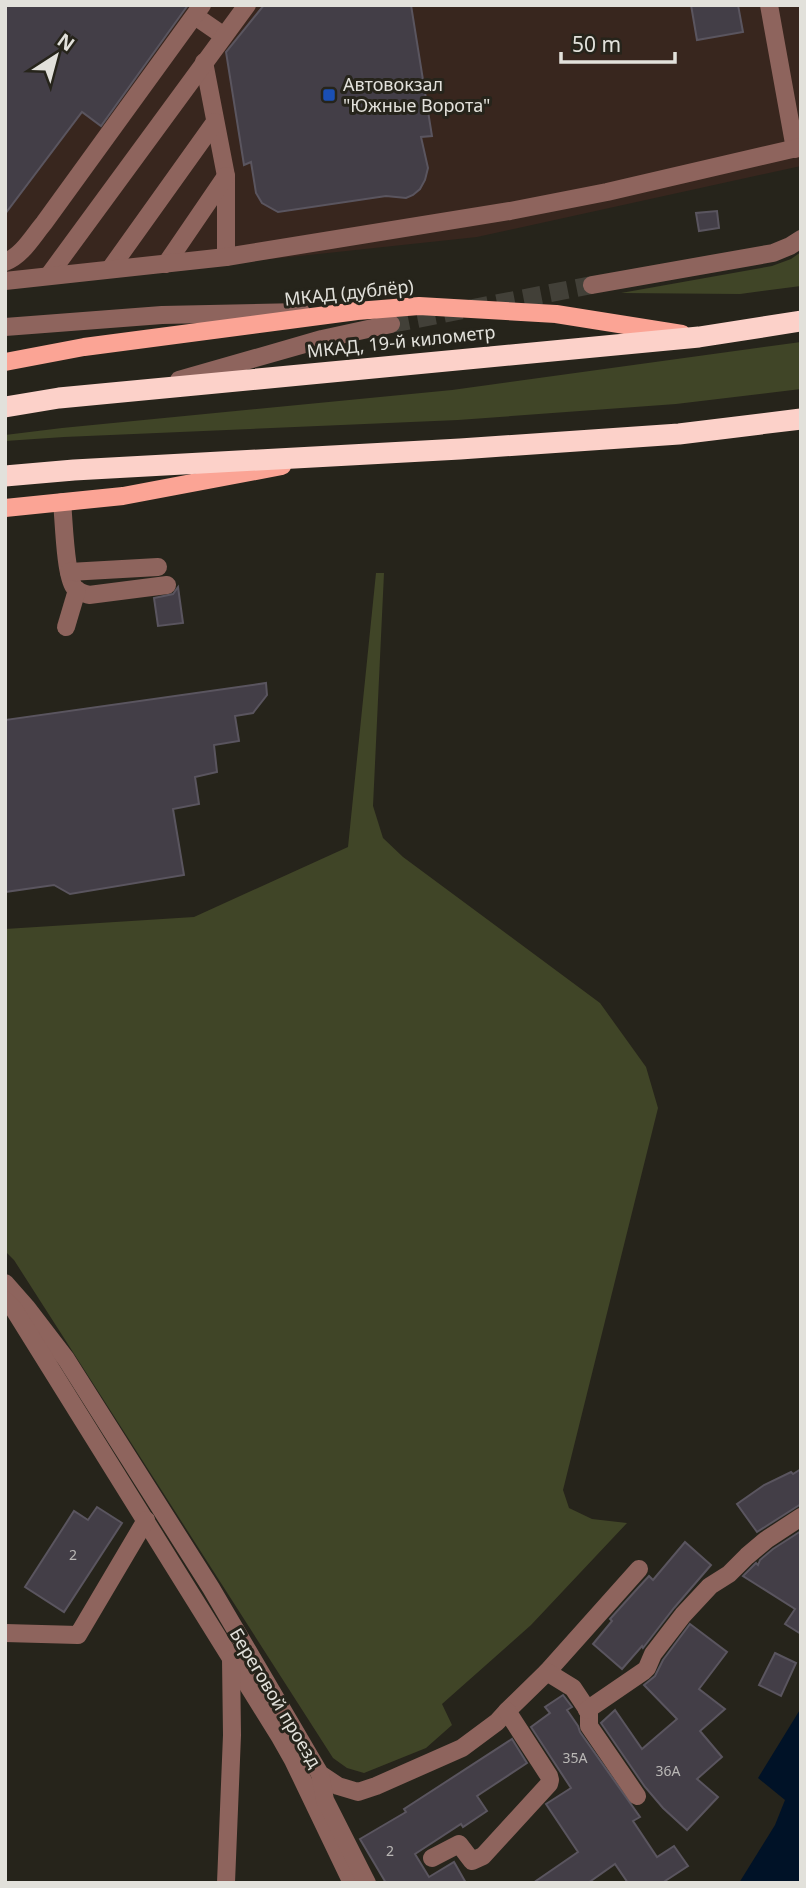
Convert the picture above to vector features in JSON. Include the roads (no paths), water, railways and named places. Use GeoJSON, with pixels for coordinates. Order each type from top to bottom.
{"type":"FeatureCollection","features":[{"type":"Feature","properties":{"kind":"highway","name":"МКАД, 19-й километр"},"geometry":{"type":"LineString","coordinates":[[5,407],[59,398],[699,337],[801,321]]}},
{"type":"Feature","properties":{"kind":"highway"},"geometry":{"type":"LineString","coordinates":[[5,476],[679,434],[801,419]]}},
{"type":"Feature","properties":{"kind":"main road","name":"МКАД (дублёр)"},"geometry":{"type":"LineString","coordinates":[[5,362],[84,347],[357,311],[419,306],[556,314],[699,337]]}},
{"type":"Feature","properties":{"kind":"main road"},"geometry":{"type":"LineString","coordinates":[[5,508],[123,496],[346,454]]}},
{"type":"Feature","properties":{"kind":"street"},"geometry":{"type":"LineString","coordinates":[[48,275],[247,5]]}},
{"type":"Feature","properties":{"kind":"street"},"geometry":{"type":"LineString","coordinates":[[5,281],[226,257],[510,211],[798,148],[769,5]]}},
{"type":"Feature","properties":{"kind":"street"},"geometry":{"type":"LineString","coordinates":[[5,262],[11,260],[24,247],[44,223],[199,10],[224,36]]}},
{"type":"Feature","properties":{"kind":"street"},"geometry":{"type":"LineString","coordinates":[[204,62],[226,176],[226,257]]}},
{"type":"Feature","properties":{"kind":"street"},"geometry":{"type":"LineString","coordinates":[[110,269],[215,122]]}},
{"type":"Feature","properties":{"kind":"street"},"geometry":{"type":"LineString","coordinates":[[166,264],[226,176]]}},
{"type":"Feature","properties":{"kind":"street"},"geometry":{"type":"LineString","coordinates":[[592,285],[773,253],[801,239]]}},
{"type":"Feature","properties":{"kind":"street"},"geometry":{"type":"LineString","coordinates":[[5,327],[162,315],[357,311]]}},
{"type":"Feature","properties":{"kind":"street"},"geometry":{"type":"LineString","coordinates":[[145,390],[322,338],[391,324]]}},
{"type":"Feature","properties":{"kind":"street"},"geometry":{"type":"LineString","coordinates":[[62,502],[69,572],[76,590],[89,595],[167,585]]}},
{"type":"Feature","properties":{"kind":"street"},"geometry":{"type":"LineString","coordinates":[[69,572],[158,567]]}},
{"type":"Feature","properties":{"kind":"street"},"geometry":{"type":"LineString","coordinates":[[66,627],[76,590]]}},
{"type":"Feature","properties":{"kind":"street","name":"Береговой проезд"},"geometry":{"type":"LineString","coordinates":[[5,1283],[66,1359],[211,1588],[320,1774],[338,1786],[358,1792],[462,1748],[497,1722],[547,1672],[639,1569]]}},
{"type":"Feature","properties":{"kind":"street"},"geometry":{"type":"LineString","coordinates":[[5,1300],[13,1308],[146,1520],[293,1760],[352,1883]]}},
{"type":"Feature","properties":{"kind":"street"},"geometry":{"type":"LineString","coordinates":[[587,1710],[647,1668],[653,1654],[710,1586],[729,1574],[766,1540],[801,1517]]}},
{"type":"Feature","properties":{"kind":"street"},"geometry":{"type":"LineString","coordinates":[[5,1633],[78,1634],[146,1520]]}},
{"type":"Feature","properties":{"kind":"street"},"geometry":{"type":"LineString","coordinates":[[226,1883],[232,1735],[231,1660]]}},
{"type":"Feature","properties":{"kind":"street"},"geometry":{"type":"LineString","coordinates":[[547,1672],[573,1688],[587,1710],[589,1726],[636,1796]]}},
{"type":"Feature","properties":{"kind":"street"},"geometry":{"type":"LineString","coordinates":[[432,1858],[459,1844],[472,1861],[476,1860],[549,1784],[549,1776],[507,1711]]}},
{"type":"Feature","properties":{"kind":"street"},"geometry":{"type":"LineString","coordinates":[[320,1774],[325,1800],[367,1883]]}},
{"type":"Feature","properties":{"kind":"water"},"geometry":{"type":"Polygon","coordinates":[[[801,1708],[801,1883],[739,1883],[775,1825],[785,1800],[758,1778],[801,1708]]]}},
{"type":"Feature","properties":{"kind":"tunnel"},"geometry":{"type":"LineString","coordinates":[[391,324],[592,285]]}},
{"type":"Feature","properties":{"kind":"place","name":"Автовокзал \"Южные Ворота\""},"geometry":{"type":"Point","coordinates":[329,95]}}]}
